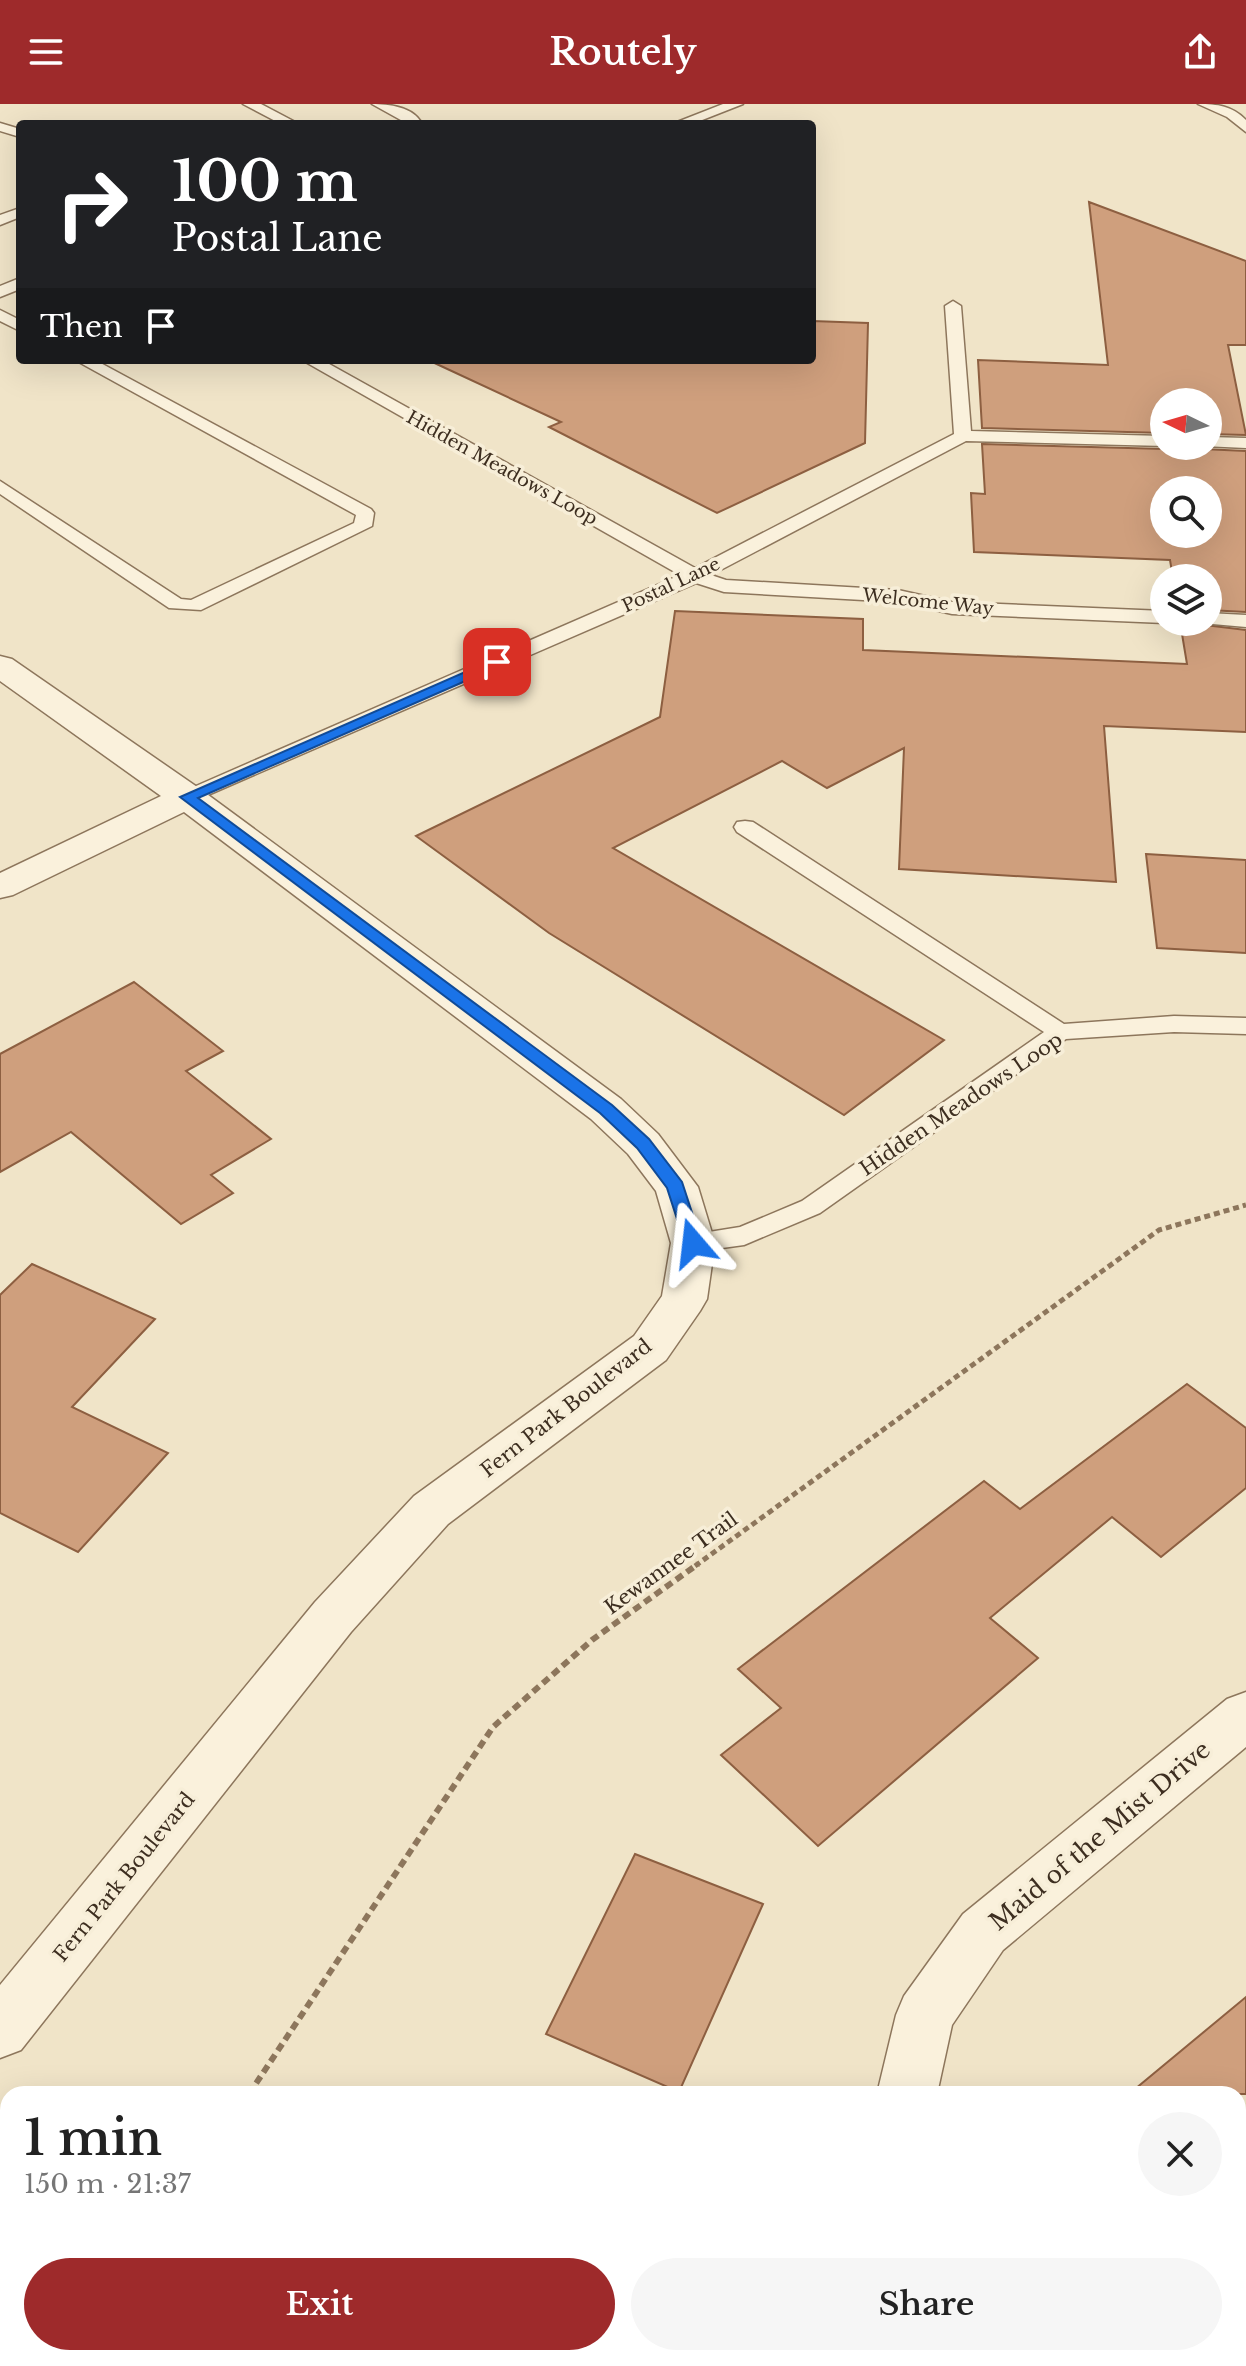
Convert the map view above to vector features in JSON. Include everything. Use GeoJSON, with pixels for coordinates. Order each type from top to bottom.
{"type":"FeatureCollection","features":[{"type":"Feature","properties":{"kind":"street","name":"Fern Park Boulevard"},"geometry":{"type":"LineString","coordinates":[[0,666],[187,797],[606,1109],[643,1144],[676,1187],[693,1243],[684,1299],[650,1348],[431,1510],[333,1617],[0,2030]]}},
{"type":"Feature","properties":{"kind":"street"},"geometry":{"type":"LineString","coordinates":[[0,887],[187,797]]}},
{"type":"Feature","properties":{"kind":"street","name":"Maid of the Mist Drive"},"geometry":{"type":"LineString","coordinates":[[909,2086],[925,2015],[983,1932],[1246,1715]]}},
{"type":"Feature","properties":{"kind":"lane"},"geometry":{"type":"LineString","coordinates":[[250,104],[284,120]]}},
{"type":"Feature","properties":{"kind":"lane"},"geometry":{"type":"LineString","coordinates":[[379,104],[413,120]]}},
{"type":"Feature","properties":{"kind":"lane"},"geometry":{"type":"LineString","coordinates":[[690,120],[736,104]]}},
{"type":"Feature","properties":{"kind":"lane"},"geometry":{"type":"LineString","coordinates":[[1205,104],[1232,114],[1246,128]]}},
{"type":"Feature","properties":{"kind":"lane"},"geometry":{"type":"LineString","coordinates":[[953,306],[963,436]]}},
{"type":"Feature","properties":{"kind":"lane"},"geometry":{"type":"LineString","coordinates":[[0,486],[176,604],[194,606],[363,526],[365,513],[90,364]]}},
{"type":"Feature","properties":{"kind":"lane","name":"Hidden Meadows Loop"},"geometry":{"type":"LineString","coordinates":[[317,364],[695,576]]}},
{"type":"Feature","properties":{"kind":"lane","name":"Postal Lane"},"geometry":{"type":"LineString","coordinates":[[187,797],[695,576],[963,436],[1150,441]]}},
{"type":"Feature","properties":{"kind":"lane"},"geometry":{"type":"LineString","coordinates":[[1222,442],[1246,443]]}},
{"type":"Feature","properties":{"kind":"lane","name":"Welcome Way"},"geometry":{"type":"LineString","coordinates":[[695,576],[724,586],[898,596],[952,608],[1150,616]]}},
{"type":"Feature","properties":{"kind":"lane"},"geometry":{"type":"LineString","coordinates":[[1222,620],[1246,621]]}},
{"type":"Feature","properties":{"kind":"lane"},"geometry":{"type":"LineString","coordinates":[[745,827],[1060,1032]]}},
{"type":"Feature","properties":{"kind":"lane","name":"Hidden Meadows Loop"},"geometry":{"type":"LineString","coordinates":[[693,1243],[744,1236],[811,1207],[1060,1032],[1174,1024],[1246,1026]]}},
{"type":"Feature","properties":{"kind":"path","name":"Kewannee Trail"},"geometry":{"type":"LineString","coordinates":[[254,2086],[493,1727],[592,1640],[1159,1230],[1246,1205]]}},
{"type":"Feature","properties":{"kind":"building"},"geometry":{"type":"Polygon","coordinates":[[[1089,202],[1246,261],[1246,345],[1228,345],[1246,435],[1222,434],[1222,388],[1150,388],[1150,433],[982,428],[978,360],[1108,365],[1089,202]]]}},
{"type":"Feature","properties":{"kind":"building"},"geometry":{"type":"Polygon","coordinates":[[[816,321],[868,323],[865,443],[717,513],[549,427],[561,422],[437,364],[816,364],[816,321]]]}},
{"type":"Feature","properties":{"kind":"building"},"geometry":{"type":"Polygon","coordinates":[[[982,444],[1150,449],[1150,460],[1222,460],[1222,450],[1246,451],[1246,612],[1222,611],[1222,564],[1171,564],[1170,560],[974,552],[971,493],[985,494],[982,444]]]}},
{"type":"Feature","properties":{"kind":"building"},"geometry":{"type":"Polygon","coordinates":[[[675,611],[863,619],[863,650],[1187,664],[1182,636],[1222,636],[1222,627],[1246,630],[1246,732],[1104,726],[1116,882],[899,869],[904,748],[827,788],[782,761],[613,848],[944,1040],[844,1115],[549,933],[416,836],[660,717],[675,611]]]}},
{"type":"Feature","properties":{"kind":"building"},"geometry":{"type":"Polygon","coordinates":[[[1146,854],[1246,860],[1246,953],[1157,948],[1146,854]]]}},
{"type":"Feature","properties":{"kind":"building"},"geometry":{"type":"Polygon","coordinates":[[[134,982],[223,1051],[186,1071],[271,1139],[211,1175],[233,1193],[181,1224],[71,1132],[0,1172],[0,1054],[134,982]]]}},
{"type":"Feature","properties":{"kind":"building"},"geometry":{"type":"Polygon","coordinates":[[[32,1264],[155,1319],[72,1407],[168,1453],[78,1552],[0,1513],[0,1295],[32,1264]]]}},
{"type":"Feature","properties":{"kind":"building"},"geometry":{"type":"Polygon","coordinates":[[[1187,1384],[1246,1428],[1246,1488],[1161,1557],[1112,1517],[990,1618],[1038,1658],[818,1846],[721,1755],[781,1708],[738,1669],[984,1481],[1020,1509],[1187,1384]]]}},
{"type":"Feature","properties":{"kind":"building"},"geometry":{"type":"Polygon","coordinates":[[[635,1854],[763,1904],[682,2086],[665,2086],[546,2034],[635,1854]]]}},
{"type":"Feature","properties":{"kind":"building"},"geometry":{"type":"Polygon","coordinates":[[[1246,1997],[1246,2086],[1139,2086],[1246,1997]]]}},
{"type":"Feature","properties":{"kind":"route"},"geometry":{"type":"LineString","coordinates":[[497,662],[187,797],[606,1109],[643,1144],[676,1187],[693,1243]]}}]}
